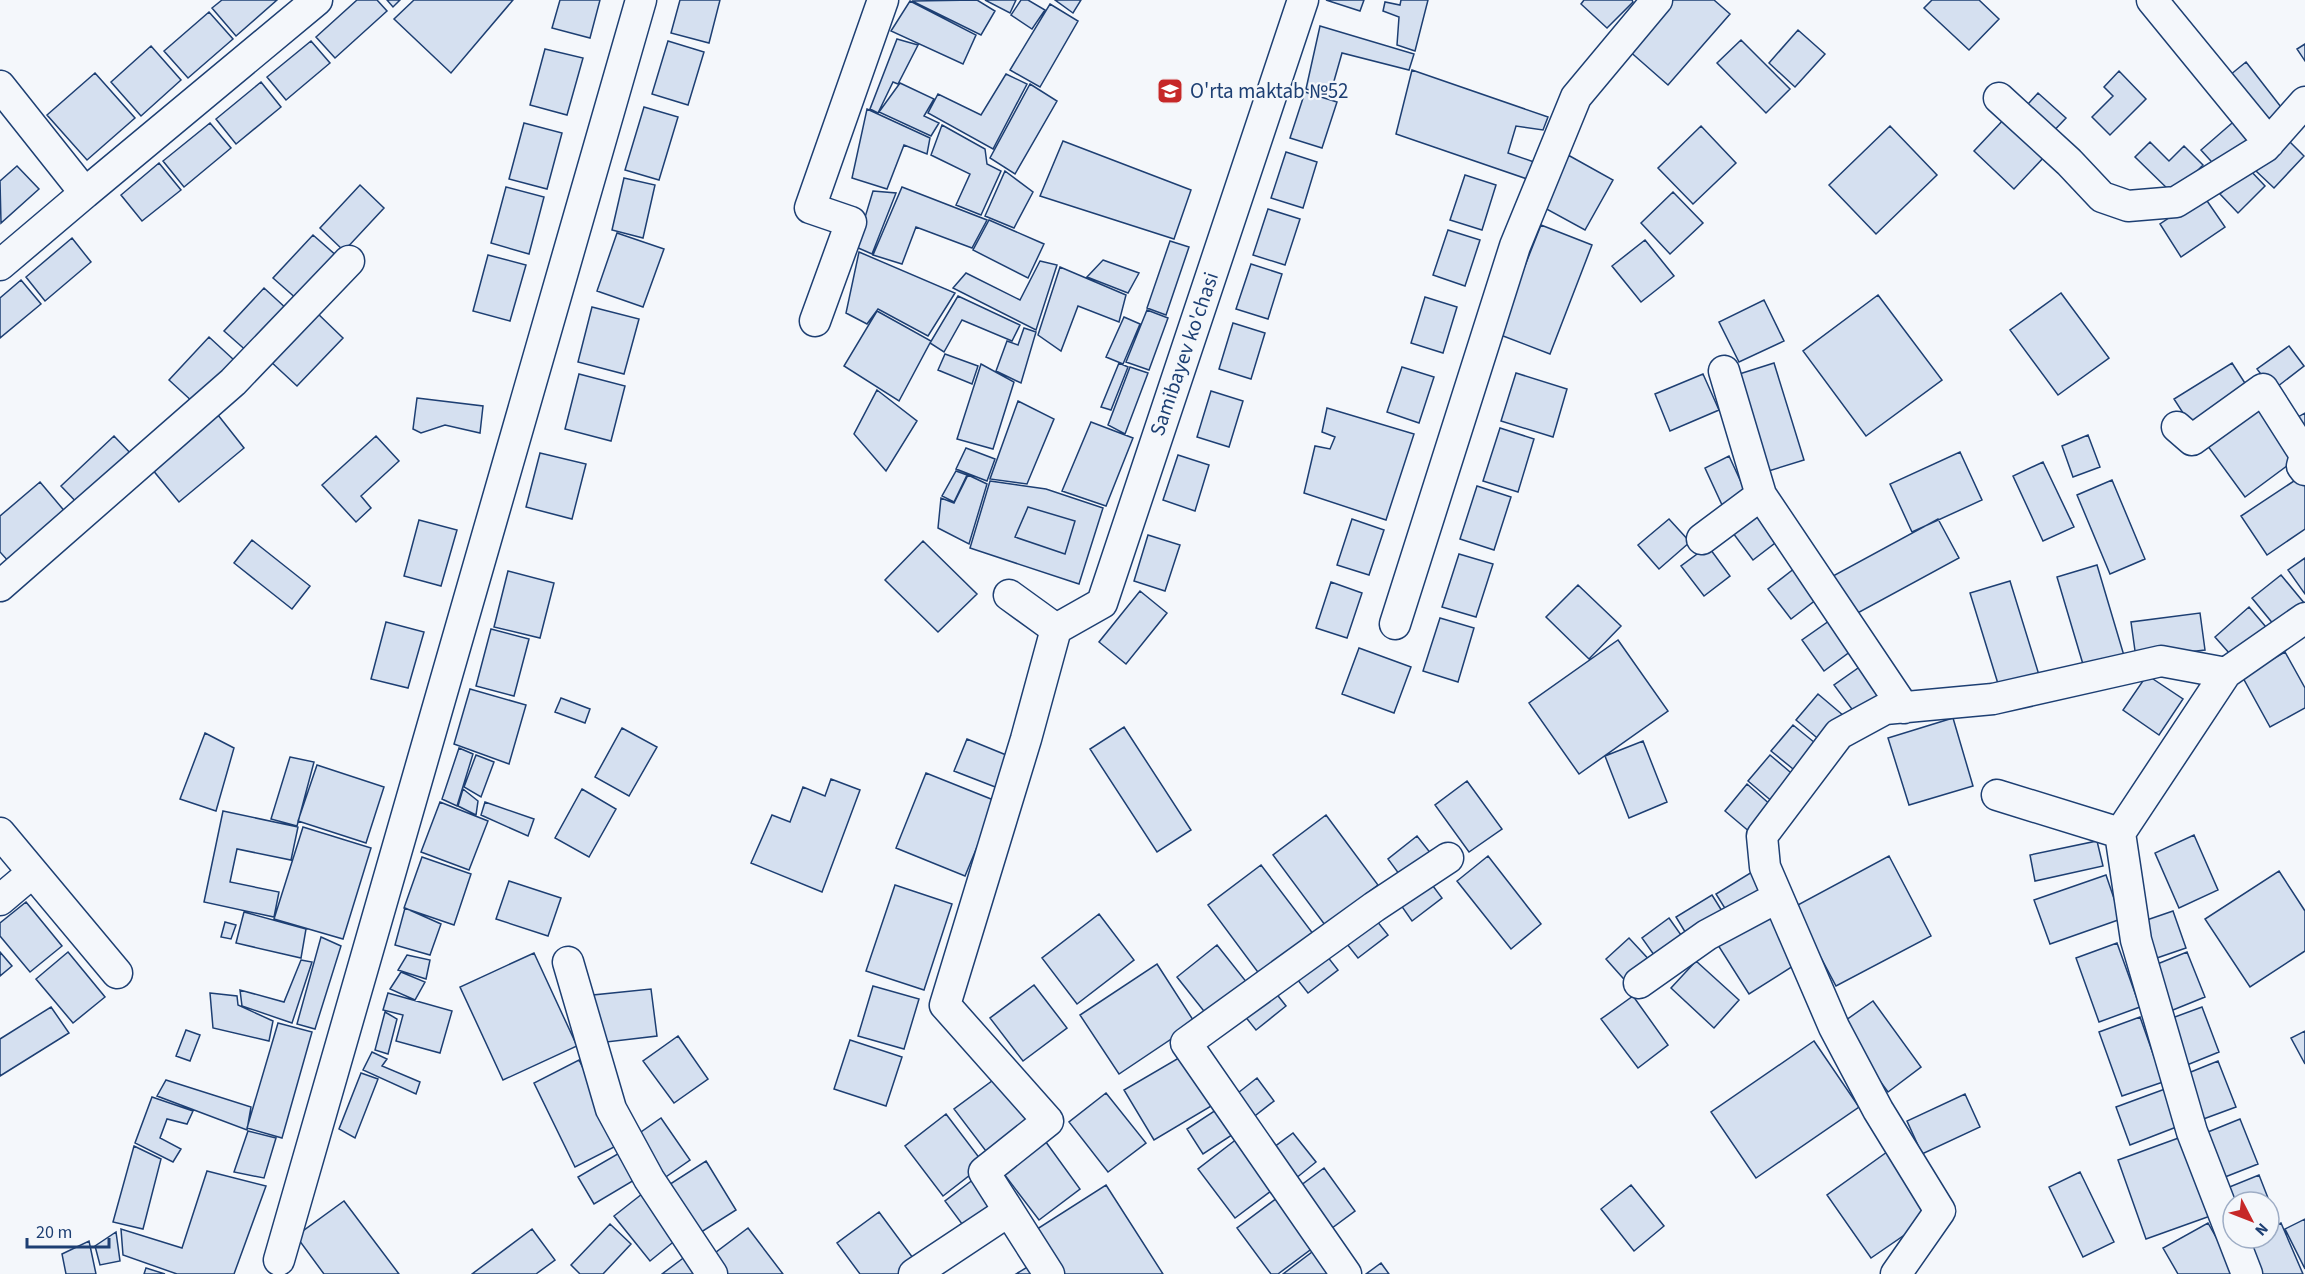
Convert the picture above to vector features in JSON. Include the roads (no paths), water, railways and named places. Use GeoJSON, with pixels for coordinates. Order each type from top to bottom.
{"type":"FeatureCollection","features":[{"type":"Feature","properties":{"kind":"street"},"geometry":{"type":"LineString","coordinates":[[0,265],[317,0]]}},
{"type":"Feature","properties":{"kind":"street"},"geometry":{"type":"LineString","coordinates":[[279,1260],[641,0]]}},
{"type":"Feature","properties":{"kind":"street"},"geometry":{"type":"LineString","coordinates":[[815,321],[851,222],[810,208],[883,0]]}},
{"type":"Feature","properties":{"kind":"street","name":"Samibayev ko'chasi"},"geometry":{"type":"LineString","coordinates":[[1056,629],[1102,603],[1303,0]]}},
{"type":"Feature","properties":{"kind":"street"},"geometry":{"type":"LineString","coordinates":[[1395,624],[1515,246],[1576,97],[1657,0]]}},
{"type":"Feature","properties":{"kind":"street"},"geometry":{"type":"LineString","coordinates":[[2152,0],[2269,143]]}},
{"type":"Feature","properties":{"kind":"street"},"geometry":{"type":"LineString","coordinates":[[0,86],[86,193]]}},
{"type":"Feature","properties":{"kind":"street"},"geometry":{"type":"LineString","coordinates":[[1999,98],[2069,162],[2103,197],[2128,206],[2176,202],[2269,143],[2305,102]]}},
{"type":"Feature","properties":{"kind":"street"},"geometry":{"type":"LineString","coordinates":[[0,586],[233,382],[349,261]]}},
{"type":"Feature","properties":{"kind":"street"},"geometry":{"type":"LineString","coordinates":[[1724,371],[1761,495],[1862,642],[1904,708]]}},
{"type":"Feature","properties":{"kind":"street"},"geometry":{"type":"LineString","coordinates":[[2177,427],[2192,440],[2263,389],[2305,455],[2301,465],[2305,470]]}},
{"type":"Feature","properties":{"kind":"street"},"geometry":{"type":"LineString","coordinates":[[1702,539],[1761,495]]}},
{"type":"Feature","properties":{"kind":"street"},"geometry":{"type":"LineString","coordinates":[[1010,595],[1056,629],[1026,739],[983,872],[945,1005],[1048,1121],[984,1172],[1049,1274]]}},
{"type":"Feature","properties":{"kind":"street"},"geometry":{"type":"LineString","coordinates":[[2247,1274],[2192,1132],[2136,940],[2120,833],[2226,673],[2305,618]]}},
{"type":"Feature","properties":{"kind":"street"},"geometry":{"type":"LineString","coordinates":[[1896,1274],[1940,1211],[1878,1110],[1834,1027],[1765,867],[1762,836],[1839,734],[1885,709],[1993,699],[2161,661],[2226,673]]}},
{"type":"Feature","properties":{"kind":"street"},"geometry":{"type":"LineString","coordinates":[[1997,795],[2120,833]]}},
{"type":"Feature","properties":{"kind":"street"},"geometry":{"type":"LineString","coordinates":[[0,833],[117,973]]}},
{"type":"Feature","properties":{"kind":"street"},"geometry":{"type":"LineString","coordinates":[[1346,1274],[1186,1043],[1374,907],[1448,858]]}},
{"type":"Feature","properties":{"kind":"street"},"geometry":{"type":"LineString","coordinates":[[0,900],[32,873]]}},
{"type":"Feature","properties":{"kind":"street"},"geometry":{"type":"LineString","coordinates":[[1639,983],[1707,934],[1778,897]]}},
{"type":"Feature","properties":{"kind":"street"},"geometry":{"type":"LineString","coordinates":[[568,962],[611,1109],[649,1179],[711,1274]]}},
{"type":"Feature","properties":{"kind":"street"},"geometry":{"type":"LineString","coordinates":[[914,1274],[1009,1211]]}},
{"type":"Feature","properties":{"kind":"place","name":"O'rta maktab №52"},"geometry":{"type":"Point","coordinates":[1170,91]}}]}
